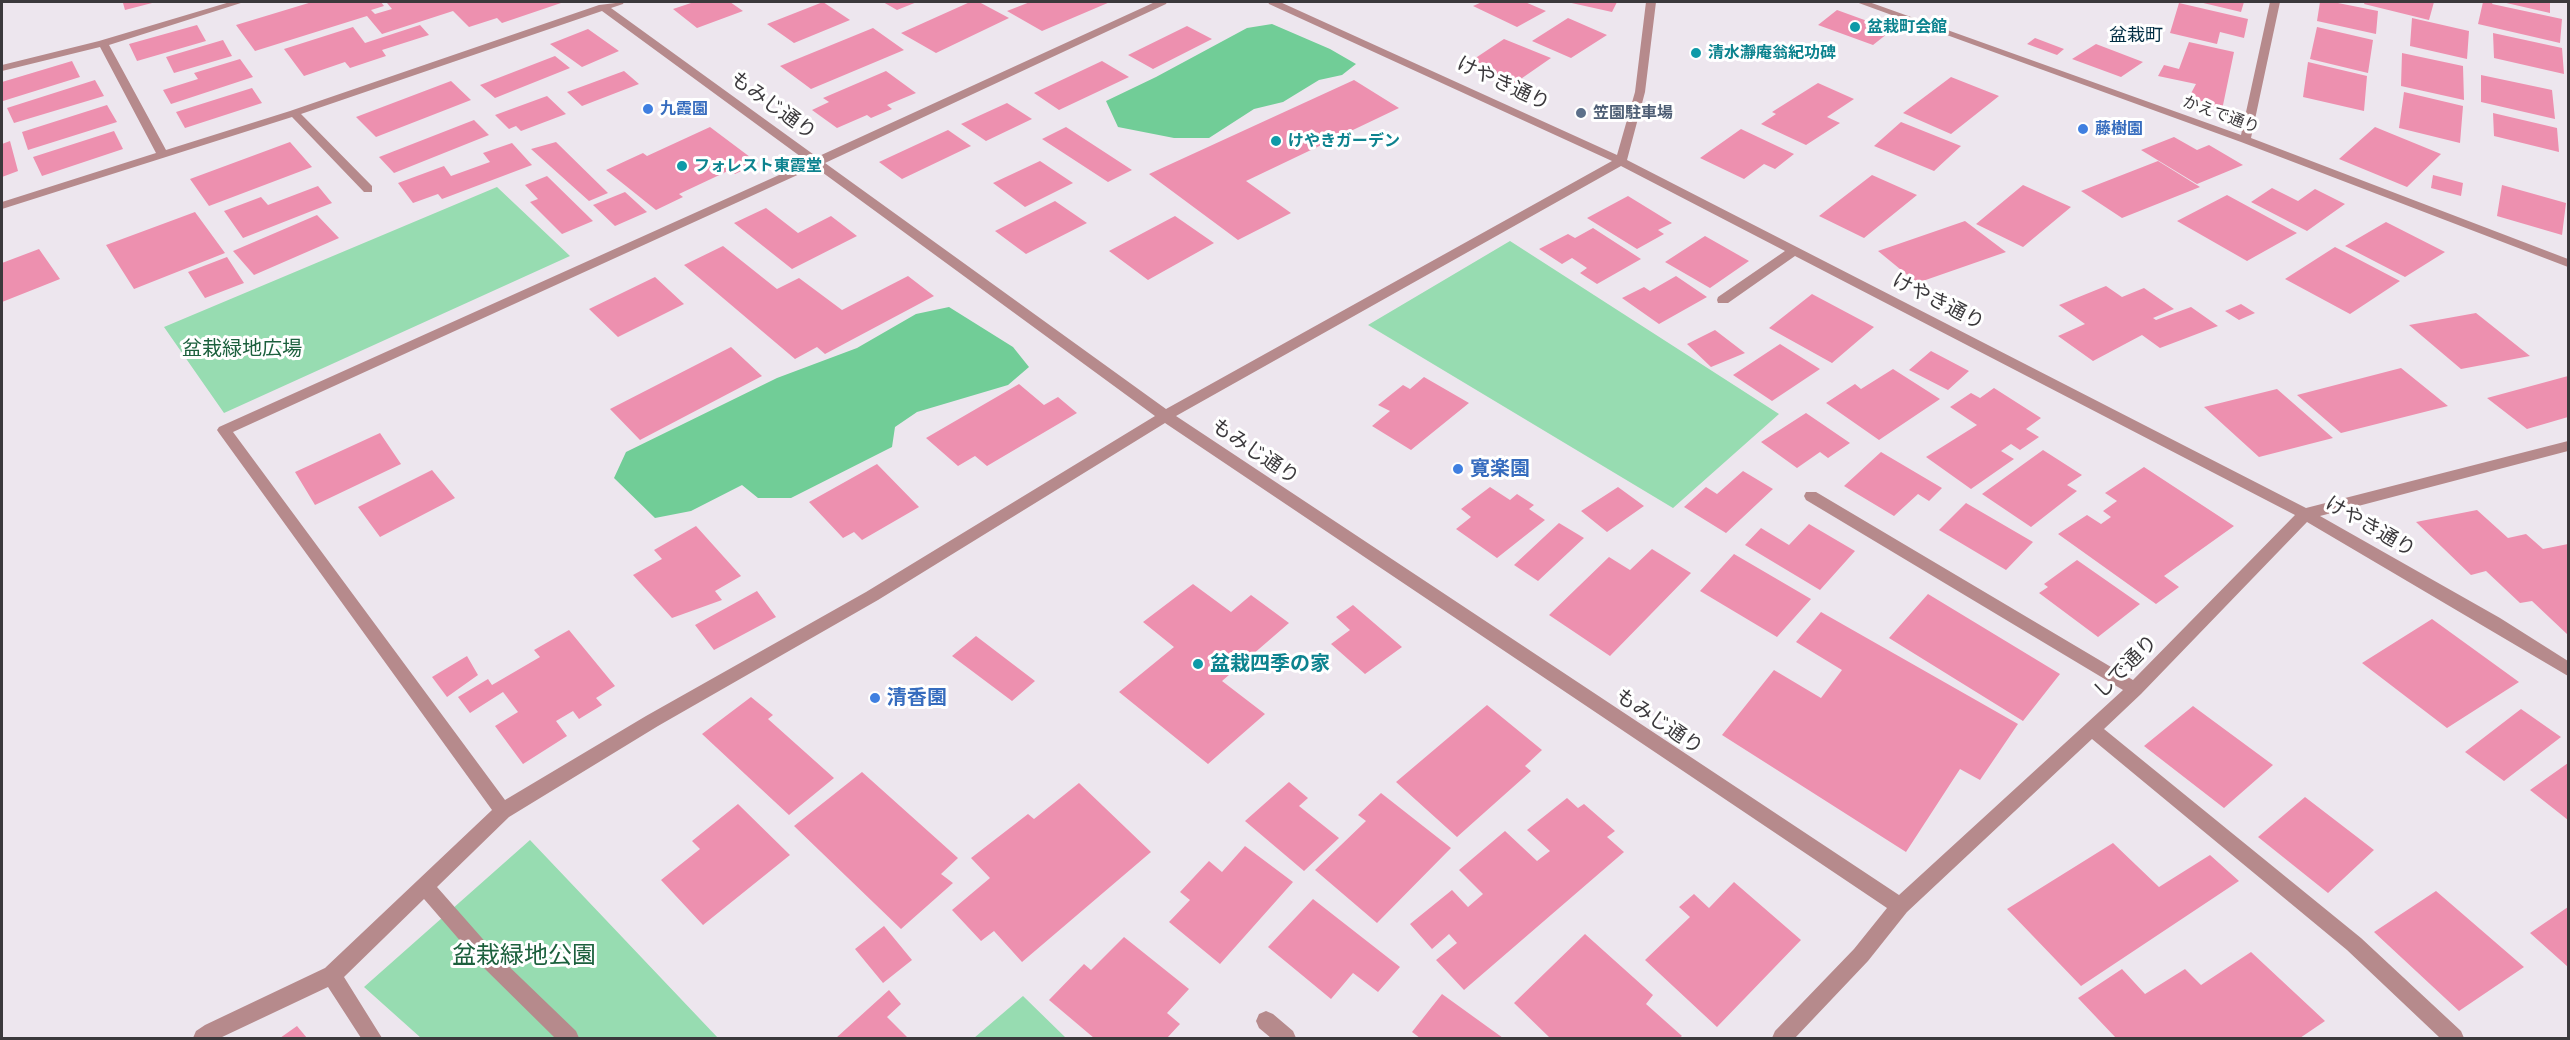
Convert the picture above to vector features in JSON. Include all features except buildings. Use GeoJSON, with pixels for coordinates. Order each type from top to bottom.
{"type":"FeatureCollection","features":[{"type":"Feature","properties":{"kind":"street"},"geometry":{"type":"LineString","coordinates":[[2,69],[103,43],[239,2]]}},
{"type":"Feature","properties":{"kind":"street"},"geometry":{"type":"LineString","coordinates":[[2,206],[294,113],[619,2]]}},
{"type":"Feature","properties":{"kind":"street"},"geometry":{"type":"LineString","coordinates":[[503,811],[224,430],[817,162],[1162,2]]}},
{"type":"Feature","properties":{"kind":"street","name":"けやき通り"},"geometry":{"type":"LineString","coordinates":[[1273,2],[1621,161],[2305,514],[2494,622],[2568,669]]}},
{"type":"Feature","properties":{"kind":"street"},"geometry":{"type":"LineString","coordinates":[[203,1038],[332,975],[426,888],[503,811],[652,721],[872,596],[1166,416],[1621,161],[1640,92],[1651,2]]}},
{"type":"Feature","properties":{"kind":"street","name":"かえで通り"},"geometry":{"type":"LineString","coordinates":[[1861,2],[2245,140],[2568,263]]}},
{"type":"Feature","properties":{"kind":"street"},"geometry":{"type":"LineString","coordinates":[[2245,140],[2275,2]]}},
{"type":"Feature","properties":{"kind":"street","name":"もみじ通り"},"geometry":{"type":"LineString","coordinates":[[603,7],[1166,416],[1900,906]]}},
{"type":"Feature","properties":{"kind":"street"},"geometry":{"type":"LineString","coordinates":[[103,43],[163,155]]}},
{"type":"Feature","properties":{"kind":"street"},"geometry":{"type":"LineString","coordinates":[[294,113],[368,189]]}},
{"type":"Feature","properties":{"kind":"street"},"geometry":{"type":"LineString","coordinates":[[1723,300],[1793,250]]}},
{"type":"Feature","properties":{"kind":"street"},"geometry":{"type":"LineString","coordinates":[[2305,514],[2568,446]]}},
{"type":"Feature","properties":{"kind":"street"},"geometry":{"type":"LineString","coordinates":[[1811,496],[2135,689]]}},
{"type":"Feature","properties":{"kind":"street","name":"しで通り"},"geometry":{"type":"LineString","coordinates":[[1782,1038],[1861,955],[1900,906],[2135,689],[2305,514]]}},
{"type":"Feature","properties":{"kind":"street"},"geometry":{"type":"LineString","coordinates":[[2092,730],[2354,944],[2454,1038]]}},
{"type":"Feature","properties":{"kind":"street"},"geometry":{"type":"LineString","coordinates":[[426,888],[489,960],[569,1038]]}},
{"type":"Feature","properties":{"kind":"street"},"geometry":{"type":"LineString","coordinates":[[332,975],[372,1038]]}},
{"type":"Feature","properties":{"kind":"street"},"geometry":{"type":"LineString","coordinates":[[1266,1022],[1286,1038]]}},
{"type":"Feature","properties":{"kind":"green space"},"geometry":{"type":"Polygon","coordinates":[[[1272,24],[1330,49],[1356,64],[1342,75],[1319,80],[1283,102],[1254,109],[1209,138],[1174,138],[1118,127],[1106,101],[1247,28],[1272,24]]]}},
{"type":"Feature","properties":{"kind":"green space","name":"盆栽緑地広場"},"geometry":{"type":"Polygon","coordinates":[[[497,187],[570,256],[224,413],[164,327],[497,187]]]}},
{"type":"Feature","properties":{"kind":"green space"},"geometry":{"type":"Polygon","coordinates":[[[1510,241],[1779,414],[1673,508],[1368,325],[1510,241]]]}},
{"type":"Feature","properties":{"kind":"green space"},"geometry":{"type":"Polygon","coordinates":[[[949,307],[1013,347],[1029,367],[1008,385],[917,412],[895,427],[892,447],[791,498],[758,498],[742,485],[691,511],[655,518],[614,478],[626,452],[777,378],[857,348],[916,314],[949,307]]]}},
{"type":"Feature","properties":{"kind":"green space","name":"盆栽緑地公園"},"geometry":{"type":"Polygon","coordinates":[[[530,840],[718,1038],[421,1038],[364,987],[530,840]]]}},
{"type":"Feature","properties":{"kind":"green space"},"geometry":{"type":"Polygon","coordinates":[[[1023,996],[1066,1038],[974,1038],[1023,996]]]}},
{"type":"Feature","properties":{"kind":"place","name":"盆栽町会館"},"geometry":{"type":"Point","coordinates":[1855,27]}},
{"type":"Feature","properties":{"kind":"place","name":"清水瀞庵翁紀功碑"},"geometry":{"type":"Point","coordinates":[1696,53]}},
{"type":"Feature","properties":{"kind":"place","name":"九霞園"},"geometry":{"type":"Point","coordinates":[648,109]}},
{"type":"Feature","properties":{"kind":"place","name":"笠園駐車場"},"geometry":{"type":"Point","coordinates":[1581,113]}},
{"type":"Feature","properties":{"kind":"place","name":"藤樹園"},"geometry":{"type":"Point","coordinates":[2083,129]}},
{"type":"Feature","properties":{"kind":"place","name":"けやきガーデン"},"geometry":{"type":"Point","coordinates":[1276,141]}},
{"type":"Feature","properties":{"kind":"place","name":"フォレスト東霞堂"},"geometry":{"type":"Point","coordinates":[682,166]}},
{"type":"Feature","properties":{"kind":"place","name":"寛楽園"},"geometry":{"type":"Point","coordinates":[1458,469]}},
{"type":"Feature","properties":{"kind":"place","name":"盆栽四季の家"},"geometry":{"type":"Point","coordinates":[1198,664]}},
{"type":"Feature","properties":{"kind":"place","name":"清香園"},"geometry":{"type":"Point","coordinates":[875,698]}},
{"type":"Feature","properties":{"kind":"district","name":"盆栽町"},"geometry":{"type":"Point","coordinates":[2136,36]}}]}
